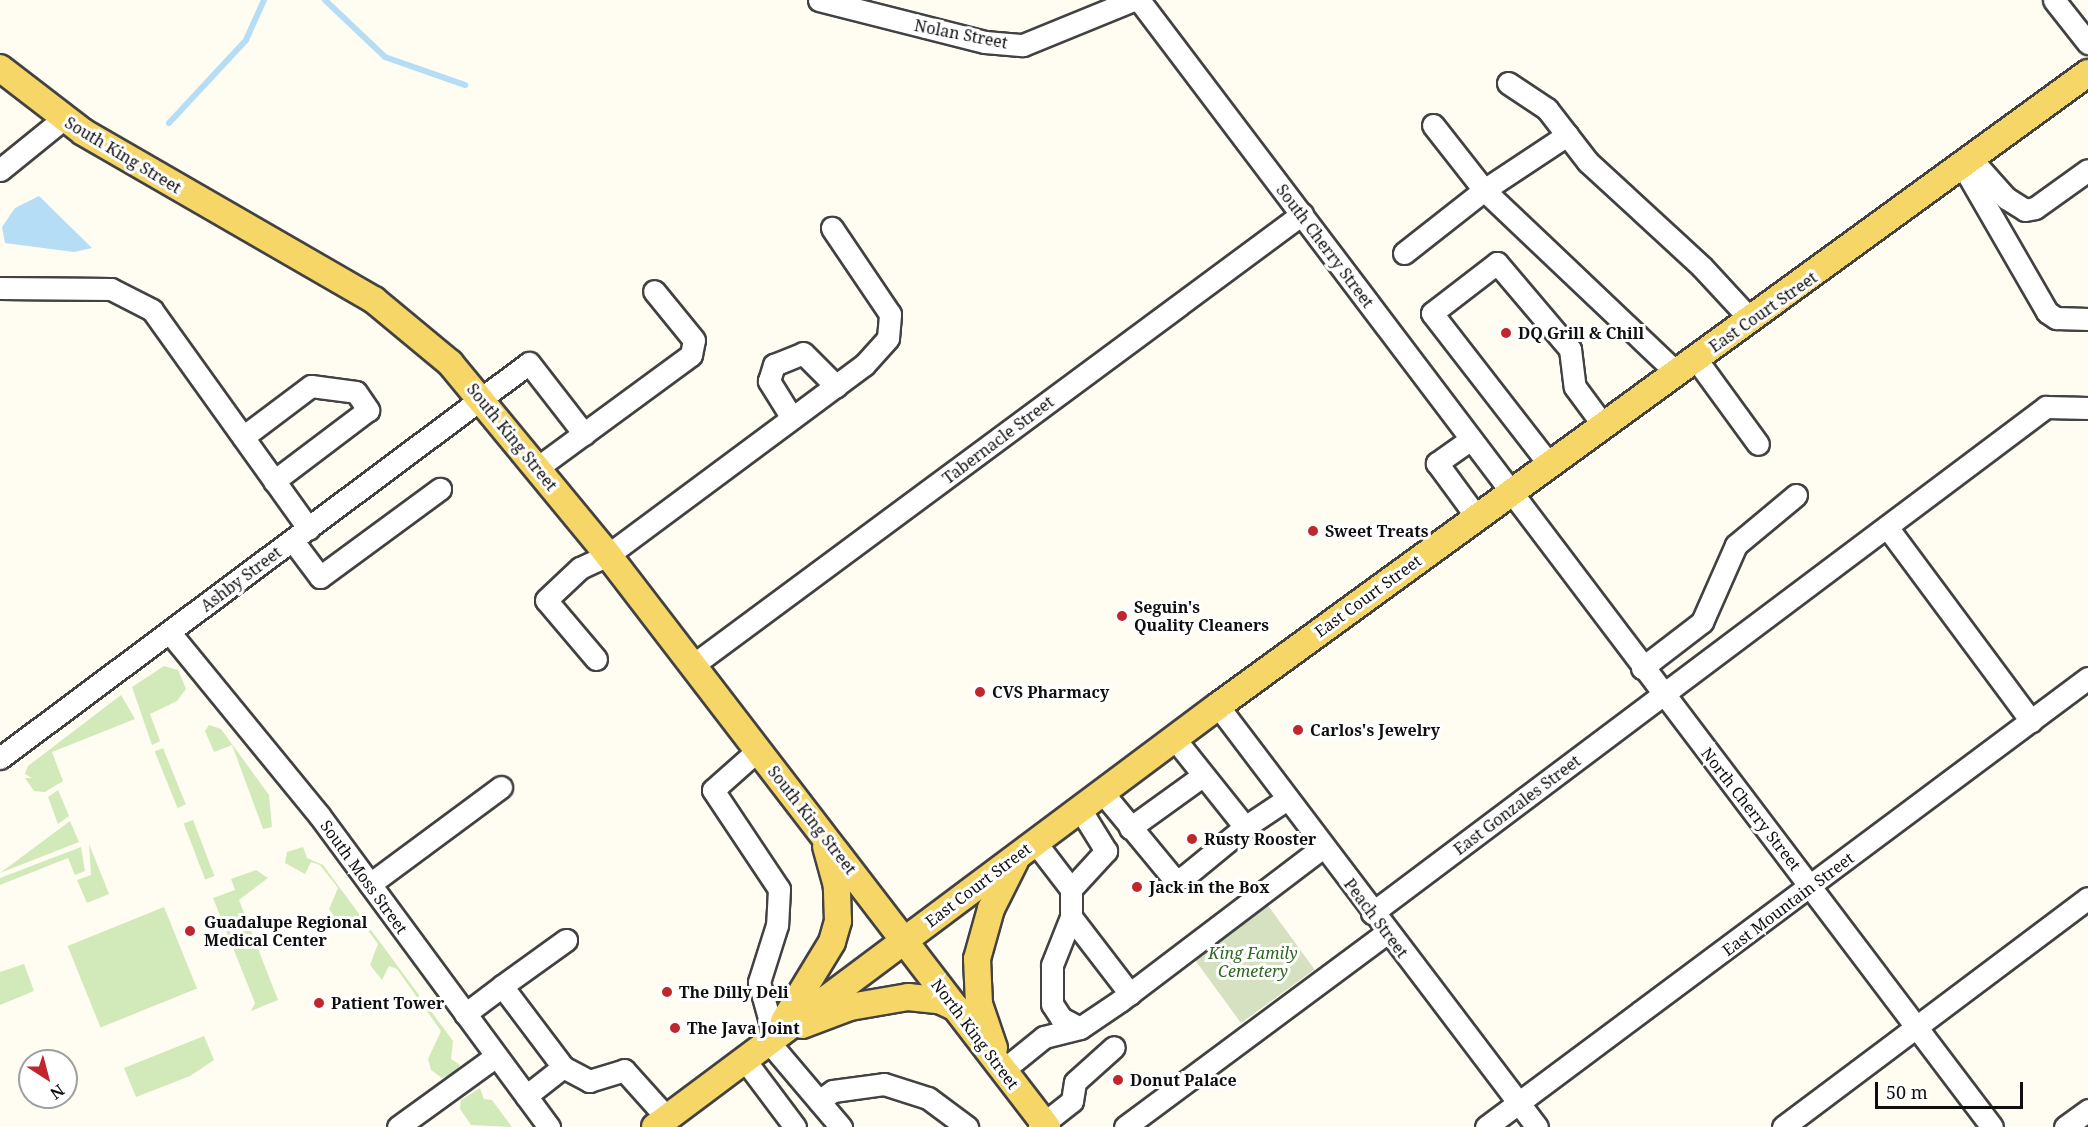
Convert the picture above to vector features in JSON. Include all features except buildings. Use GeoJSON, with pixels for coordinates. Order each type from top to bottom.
{"type":"FeatureCollection","features":[{"type":"Feature","properties":{"kind":"main road","name":"South King Street"},"geometry":{"type":"LineString","coordinates":[[0,68],[63,119],[374,300],[450,363],[483,400],[608,555],[904,939]]}},
{"type":"Feature","properties":{"kind":"main road","name":"East Court Street"},"geometry":{"type":"LineString","coordinates":[[661,1123],[1174,738],[1510,491],[1968,164],[2088,73]]}},
{"type":"Feature","properties":{"kind":"main road"},"geometry":{"type":"LineString","coordinates":[[771,1039],[832,942],[838,921],[837,886],[820,830]]}},
{"type":"Feature","properties":{"kind":"main road"},"geometry":{"type":"LineString","coordinates":[[1002,1071],[979,1004],[976,959],[991,909],[1027,848]]}},
{"type":"Feature","properties":{"kind":"main road","name":"North King Street"},"geometry":{"type":"LineString","coordinates":[[904,939],[1043,1126]]}},
{"type":"Feature","properties":{"kind":"main road"},"geometry":{"type":"LineString","coordinates":[[771,1039],[885,999],[922,996],[956,1008]]}},
{"type":"Feature","properties":{"kind":"street","name":"Nolan Street"},"geometry":{"type":"LineString","coordinates":[[819,0],[985,42],[1023,45],[1133,0]]}},
{"type":"Feature","properties":{"kind":"street","name":"South Cherry Street"},"geometry":{"type":"LineString","coordinates":[[1139,0],[1510,491]]}},
{"type":"Feature","properties":{"kind":"street"},"geometry":{"type":"LineString","coordinates":[[2054,0],[2088,44]]}},
{"type":"Feature","properties":{"kind":"street"},"geometry":{"type":"LineString","coordinates":[[1508,83],[1547,109],[1567,135],[1750,320]]}},
{"type":"Feature","properties":{"kind":"street"},"geometry":{"type":"LineString","coordinates":[[0,171],[63,119]]}},
{"type":"Feature","properties":{"kind":"street"},"geometry":{"type":"LineString","coordinates":[[1433,125],[1484,190],[1686,366],[1758,444]]}},
{"type":"Feature","properties":{"kind":"street"},"geometry":{"type":"LineString","coordinates":[[1404,253],[1484,190],[1567,135]]}},
{"type":"Feature","properties":{"kind":"street"},"geometry":{"type":"LineString","coordinates":[[1968,164],[2006,198],[2025,210],[2035,208],[2088,170]]}},
{"type":"Feature","properties":{"kind":"street"},"geometry":{"type":"LineString","coordinates":[[1968,164],[2047,312],[2056,318],[2088,319]]}},
{"type":"Feature","properties":{"kind":"street","name":"Tabernacle Street"},"geometry":{"type":"LineString","coordinates":[[693,665],[1302,214]]}},
{"type":"Feature","properties":{"kind":"street"},"geometry":{"type":"LineString","coordinates":[[596,659],[546,600],[580,568],[608,555],[836,386],[888,338],[890,314],[832,228]]}},
{"type":"Feature","properties":{"kind":"street"},"geometry":{"type":"LineString","coordinates":[[1549,464],[1432,313],[1497,263],[1570,349],[1575,387],[1602,425]]}},
{"type":"Feature","properties":{"kind":"street"},"geometry":{"type":"LineString","coordinates":[[0,288],[111,290],[152,310],[274,481],[320,577],[440,489]]}},
{"type":"Feature","properties":{"kind":"street"},"geometry":{"type":"LineString","coordinates":[[537,468],[691,355],[694,339],[654,291]]}},
{"type":"Feature","properties":{"kind":"street"},"geometry":{"type":"LineString","coordinates":[[792,418],[769,381],[774,365],[803,353],[836,386]]}},
{"type":"Feature","properties":{"kind":"street","name":"Ashby Street"},"geometry":{"type":"LineString","coordinates":[[0,758],[483,400],[529,363],[584,434]]}},
{"type":"Feature","properties":{"kind":"street"},"geometry":{"type":"LineString","coordinates":[[243,437],[311,386],[356,392],[368,410],[274,481]]}},
{"type":"Feature","properties":{"kind":"street","name":"East Gonzales Street"},"geometry":{"type":"LineString","coordinates":[[1372,913],[2046,407],[2088,408]]}},
{"type":"Feature","properties":{"kind":"street"},"geometry":{"type":"LineString","coordinates":[[1471,439],[1437,464],[1476,516]]}},
{"type":"Feature","properties":{"kind":"street","name":"North Cherry Street"},"geometry":{"type":"LineString","coordinates":[[1510,491],[1662,696],[1811,887],[1992,1127]]}},
{"type":"Feature","properties":{"kind":"street"},"geometry":{"type":"LineString","coordinates":[[1642,668],[1702,622],[1736,545],[1796,495]]}},
{"type":"Feature","properties":{"kind":"street"},"geometry":{"type":"LineString","coordinates":[[1887,527],[2031,721]]}},
{"type":"Feature","properties":{"kind":"street","name":"South Moss Street"},"geometry":{"type":"LineString","coordinates":[[170,633],[370,884],[549,1127]]}},
{"type":"Feature","properties":{"kind":"street","name":"East Mountain Street"},"geometry":{"type":"LineString","coordinates":[[1486,1127],[1811,887],[2088,678]]}},
{"type":"Feature","properties":{"kind":"street","name":"Peach Street"},"geometry":{"type":"LineString","coordinates":[[1218,706],[1386,933],[1537,1127]]}},
{"type":"Feature","properties":{"kind":"street"},"geometry":{"type":"LineString","coordinates":[[1174,738],[1202,776],[1245,827]]}},
{"type":"Feature","properties":{"kind":"street"},"geometry":{"type":"LineString","coordinates":[[758,750],[713,790],[779,889],[777,925],[759,982],[771,1039],[841,1127]]}},
{"type":"Feature","properties":{"kind":"street"},"geometry":{"type":"LineString","coordinates":[[1130,828],[1202,776]]}},
{"type":"Feature","properties":{"kind":"street"},"geometry":{"type":"LineString","coordinates":[[370,884],[501,787]]}},
{"type":"Feature","properties":{"kind":"street"},"geometry":{"type":"LineString","coordinates":[[1102,792],[1174,879],[1184,877],[1245,827],[1287,799]]}},
{"type":"Feature","properties":{"kind":"street"},"geometry":{"type":"LineString","coordinates":[[1080,809],[1106,851],[1071,889],[1071,917],[1052,965],[1052,1004],[1060,1018],[1080,1028]]}},
{"type":"Feature","properties":{"kind":"street"},"geometry":{"type":"LineString","coordinates":[[1002,1071],[1044,1037],[1080,1028],[1130,994],[1323,847]]}},
{"type":"Feature","properties":{"kind":"street"},"geometry":{"type":"LineString","coordinates":[[1027,848],[1071,889]]}},
{"type":"Feature","properties":{"kind":"street"},"geometry":{"type":"LineString","coordinates":[[1783,1127],[2088,898]]}},
{"type":"Feature","properties":{"kind":"street"},"geometry":{"type":"LineString","coordinates":[[1071,917],[1130,994]]}},
{"type":"Feature","properties":{"kind":"street"},"geometry":{"type":"LineString","coordinates":[[1125,1127],[1386,933]]}},
{"type":"Feature","properties":{"kind":"street"},"geometry":{"type":"LineString","coordinates":[[465,1014],[566,940]]}},
{"type":"Feature","properties":{"kind":"street"},"geometry":{"type":"LineString","coordinates":[[502,986],[563,1067],[589,1081],[624,1070],[661,1123]]}},
{"type":"Feature","properties":{"kind":"street"},"geometry":{"type":"LineString","coordinates":[[1043,1126],[1072,1101],[1084,1069],[1113,1047]]}},
{"type":"Feature","properties":{"kind":"street"},"geometry":{"type":"LineString","coordinates":[[398,1127],[496,1056]]}},
{"type":"Feature","properties":{"kind":"street"},"geometry":{"type":"LineString","coordinates":[[744,1059],[795,1127]]}},
{"type":"Feature","properties":{"kind":"street"},"geometry":{"type":"LineString","coordinates":[[526,1096],[563,1067]]}},
{"type":"Feature","properties":{"kind":"street"},"geometry":{"type":"LineString","coordinates":[[819,1101],[833,1091],[884,1084],[928,1098],[967,1127]]}},
{"type":"Feature","properties":{"kind":"street"},"geometry":{"type":"LineString","coordinates":[[2065,1127],[2088,1110]]}},
{"type":"Feature","properties":{"kind":"green space"},"geometry":{"type":"Polygon","coordinates":[[[164,666],[178,670],[186,689],[177,701],[150,714],[160,741],[152,745],[132,687],[164,666]]]}},
{"type":"Feature","properties":{"kind":"green space"},"geometry":{"type":"Polygon","coordinates":[[[121,695],[135,719],[52,752],[63,781],[45,792],[34,791],[25,778],[32,778],[25,774],[28,766],[121,695]]]}},
{"type":"Feature","properties":{"kind":"green space"},"geometry":{"type":"Polygon","coordinates":[[[209,725],[221,729],[269,795],[272,827],[263,829],[232,745],[214,752],[205,731],[209,725]]]}},
{"type":"Feature","properties":{"kind":"green space"},"geometry":{"type":"Polygon","coordinates":[[[163,748],[186,805],[178,808],[155,751],[163,748]]]}},
{"type":"Feature","properties":{"kind":"green space"},"geometry":{"type":"Polygon","coordinates":[[[58,790],[69,816],[58,824],[48,797],[58,790]]]}},
{"type":"Feature","properties":{"kind":"green space"},"geometry":{"type":"Polygon","coordinates":[[[193,820],[215,876],[205,880],[184,824],[193,820]]]}},
{"type":"Feature","properties":{"kind":"green space"},"geometry":{"type":"Polygon","coordinates":[[[70,821],[79,842],[0,873],[70,821]]]}},
{"type":"Feature","properties":{"kind":"green space"},"geometry":{"type":"Polygon","coordinates":[[[89,844],[109,894],[87,903],[77,880],[91,875],[89,844]]]}},
{"type":"Feature","properties":{"kind":"green space"},"geometry":{"type":"Polygon","coordinates":[[[81,847],[85,871],[75,875],[68,858],[0,885],[0,878],[81,847]]]}},
{"type":"Feature","properties":{"kind":"green space"},"geometry":{"type":"Polygon","coordinates":[[[303,847],[307,858],[323,865],[453,1041],[451,1059],[460,1065],[455,1073],[442,1078],[431,1070],[428,1059],[441,1031],[397,969],[389,966],[382,980],[370,965],[378,944],[361,921],[352,918],[344,930],[329,909],[338,888],[320,865],[311,862],[305,874],[285,863],[287,852],[303,847]]]}},
{"type":"Feature","properties":{"kind":"green space"},"geometry":{"type":"Polygon","coordinates":[[[256,870],[268,878],[239,900],[278,1000],[251,1011],[255,1003],[213,898],[235,890],[231,879],[256,870]]]}},
{"type":"Feature","properties":{"kind":"green space","name":"King Family Cemetery"},"geometry":{"type":"Polygon","coordinates":[[[1264,900],[1315,970],[1241,1023],[1190,953],[1264,900]]]}},
{"type":"Feature","properties":{"kind":"green space"},"geometry":{"type":"Polygon","coordinates":[[[164,907],[197,989],[101,1028],[68,946],[164,907]]]}},
{"type":"Feature","properties":{"kind":"green space"},"geometry":{"type":"Polygon","coordinates":[[[24,964],[34,991],[0,1005],[0,972],[24,964]]]}},
{"type":"Feature","properties":{"kind":"green space"},"geometry":{"type":"Polygon","coordinates":[[[204,1036],[214,1060],[190,1076],[136,1097],[124,1068],[204,1036]]]}},
{"type":"Feature","properties":{"kind":"green space"},"geometry":{"type":"Polygon","coordinates":[[[480,1088],[484,1099],[492,1100],[512,1127],[471,1125],[460,1109],[461,1100],[480,1088]]]}},
{"type":"Feature","properties":{"kind":"water"},"geometry":{"type":"Polygon","coordinates":[[[39,196],[92,248],[74,252],[5,243],[2,227],[15,208],[39,196]]]}},
{"type":"Feature","properties":{"kind":"waterway"},"geometry":{"type":"LineString","coordinates":[[169,123],[246,40],[264,0]]}},
{"type":"Feature","properties":{"kind":"waterway"},"geometry":{"type":"LineString","coordinates":[[325,0],[385,57],[465,85]]}},
{"type":"Feature","properties":{"kind":"place","name":"DQ Grill & Chill"},"geometry":{"type":"Point","coordinates":[1506,333]}},
{"type":"Feature","properties":{"kind":"place","name":"Sweet Treats"},"geometry":{"type":"Point","coordinates":[1313,531]}},
{"type":"Feature","properties":{"kind":"place","name":"Seguin's Quality Cleaners"},"geometry":{"type":"Point","coordinates":[1122,616]}},
{"type":"Feature","properties":{"kind":"place","name":"CVS Pharmacy"},"geometry":{"type":"Point","coordinates":[980,692]}},
{"type":"Feature","properties":{"kind":"place","name":"Carlos's Jewelry"},"geometry":{"type":"Point","coordinates":[1298,730]}},
{"type":"Feature","properties":{"kind":"place","name":"Rusty Rooster"},"geometry":{"type":"Point","coordinates":[1192,839]}},
{"type":"Feature","properties":{"kind":"place","name":"Jack in the Box"},"geometry":{"type":"Point","coordinates":[1137,887]}},
{"type":"Feature","properties":{"kind":"place","name":"Guadalupe Regional Medical Center"},"geometry":{"type":"Point","coordinates":[190,931]}},
{"type":"Feature","properties":{"kind":"place","name":"The Dilly Deli"},"geometry":{"type":"Point","coordinates":[667,992]}},
{"type":"Feature","properties":{"kind":"place","name":"Patient Tower"},"geometry":{"type":"Point","coordinates":[319,1003]}},
{"type":"Feature","properties":{"kind":"place","name":"The Java Joint"},"geometry":{"type":"Point","coordinates":[675,1028]}},
{"type":"Feature","properties":{"kind":"place","name":"Donut Palace"},"geometry":{"type":"Point","coordinates":[1118,1080]}}]}
